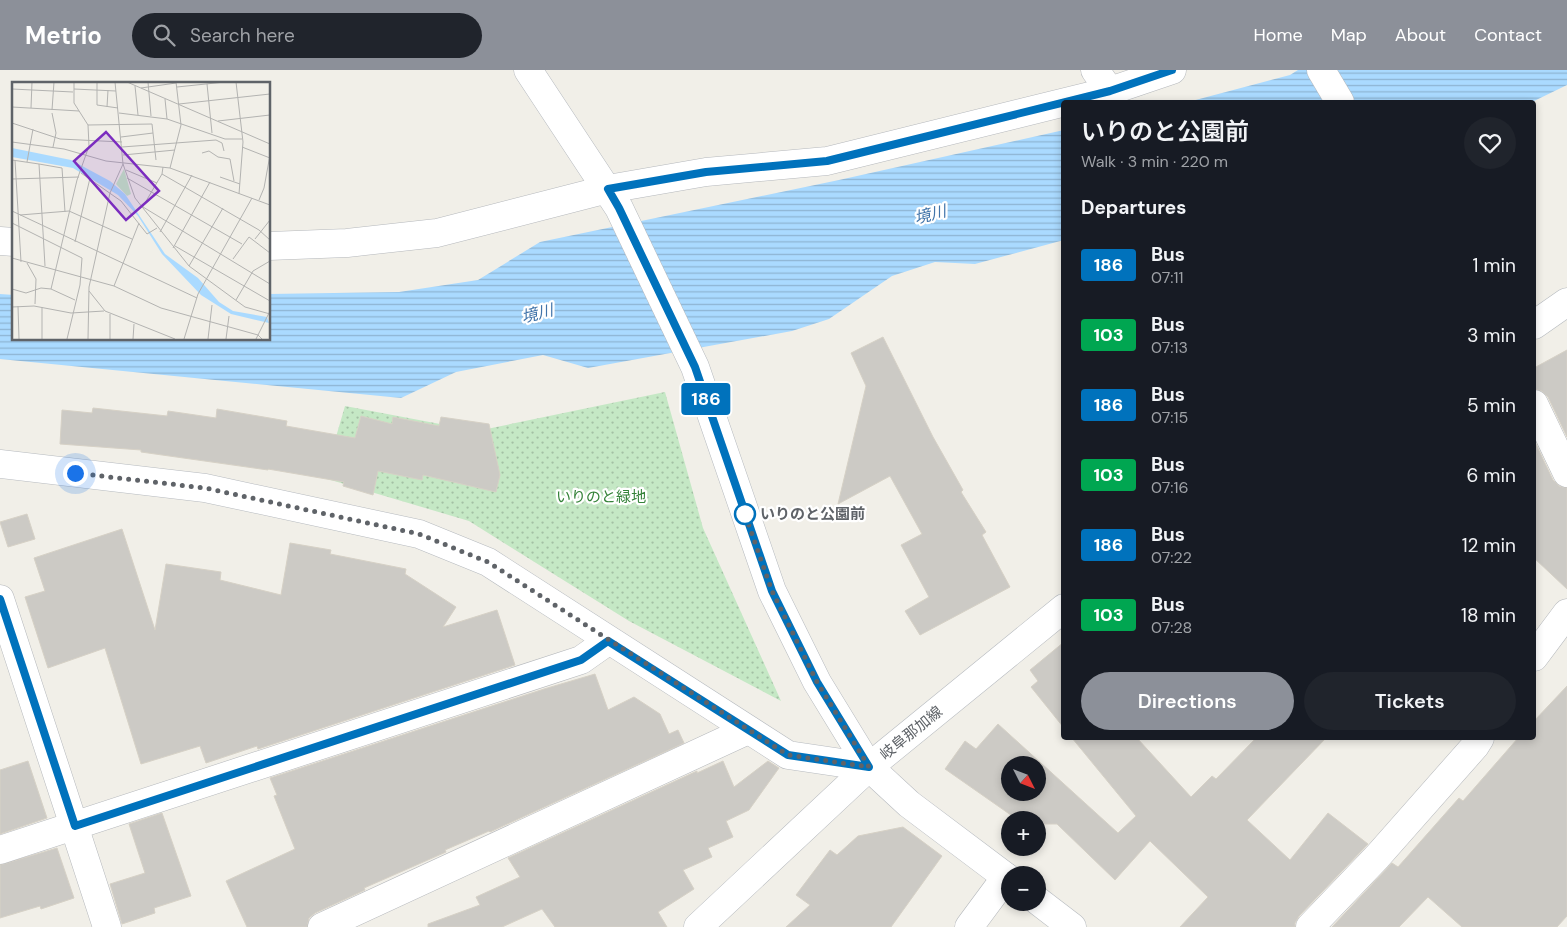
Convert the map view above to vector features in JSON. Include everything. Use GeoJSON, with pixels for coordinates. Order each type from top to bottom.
{"type":"FeatureCollection","features":[{"type":"Feature","properties":{"kind":"street"},"geometry":{"type":"LineString","coordinates":[[528,70],[613,198],[695,367],[772,591],[817,682],[869,767],[909,804],[1001,873]]}},
{"type":"Feature","properties":{"kind":"street"},"geometry":{"type":"LineString","coordinates":[[270,246],[347,242],[436,233],[613,198],[706,172],[827,161],[1102,80],[1172,70]]}},
{"type":"Feature","properties":{"kind":"street"},"geometry":{"type":"LineString","coordinates":[[1321,70],[1339,100]]}},
{"type":"Feature","properties":{"kind":"street"},"geometry":{"type":"LineString","coordinates":[[1536,324],[1567,302]]}},
{"type":"Feature","properties":{"kind":"street"},"geometry":{"type":"LineString","coordinates":[[1536,408],[1567,473]]}},
{"type":"Feature","properties":{"kind":"street"},"geometry":{"type":"LineString","coordinates":[[0,464],[205,488],[419,534],[488,562],[608,641],[788,755],[869,767]]}},
{"type":"Feature","properties":{"kind":"street"},"geometry":{"type":"LineString","coordinates":[[0,599],[107,927]]}},
{"type":"Feature","properties":{"kind":"street","name":"岐阜那加線"},"geometry":{"type":"LineString","coordinates":[[698,927],[869,767],[1061,610]]}},
{"type":"Feature","properties":{"kind":"street"},"geometry":{"type":"LineString","coordinates":[[1536,654],[1567,612]]}},
{"type":"Feature","properties":{"kind":"street"},"geometry":{"type":"LineString","coordinates":[[0,850],[581,660],[608,641]]}},
{"type":"Feature","properties":{"kind":"street"},"geometry":{"type":"LineString","coordinates":[[322,927],[748,730]]}},
{"type":"Feature","properties":{"kind":"street"},"geometry":{"type":"LineString","coordinates":[[1310,927],[1377,857],[1479,740]]}},
{"type":"Feature","properties":{"kind":"street"},"geometry":{"type":"LineString","coordinates":[[969,927],[1001,887]]}},
{"type":"Feature","properties":{"kind":"street"},"geometry":{"type":"LineString","coordinates":[[1046,907],[1072,927]]}},
{"type":"Feature","properties":{"kind":"green space","name":"いりのと緑地"},"geometry":{"type":"Polygon","coordinates":[[[665,392],[703,528],[781,701],[629,621],[469,521],[324,478],[345,406],[477,431],[665,392]]]}},
{"type":"Feature","properties":{"kind":"water"},"geometry":{"type":"Polygon","coordinates":[[[1298,70],[1567,70],[1567,85],[1536,100],[1196,100],[1290,75],[1298,70]]]}},
{"type":"Feature","properties":{"kind":"water","name":"境川"},"geometry":{"type":"Polygon","coordinates":[[[1061,131],[1061,241],[975,264],[935,262],[892,276],[829,319],[792,331],[588,368],[543,355],[456,372],[401,398],[0,359],[0,294],[12,295],[12,340],[270,340],[270,294],[399,292],[478,280],[540,242],[839,180],[1061,131]]]}},
{"type":"Feature","properties":{"kind":"building"},"geometry":{"type":"Polygon","coordinates":[[[883,337],[933,437],[963,490],[961,492],[986,532],[982,535],[1010,587],[920,635],[905,611],[929,597],[901,545],[922,534],[890,476],[838,504],[866,386],[851,353],[883,337]]]}},
{"type":"Feature","properties":{"kind":"building"},"geometry":{"type":"Polygon","coordinates":[[[1567,350],[1567,437],[1548,397],[1542,391],[1536,390],[1536,367],[1567,350]]]}},
{"type":"Feature","properties":{"kind":"building"},"geometry":{"type":"Polygon","coordinates":[[[93,408],[167,416],[168,411],[216,418],[217,409],[287,421],[286,426],[355,438],[361,416],[392,424],[393,417],[439,426],[441,417],[489,424],[500,475],[496,492],[423,475],[422,480],[378,471],[373,495],[343,486],[344,482],[268,469],[141,452],[141,450],[60,444],[62,410],[92,413],[93,408]]]}},
{"type":"Feature","properties":{"kind":"building"},"geometry":{"type":"Polygon","coordinates":[[[1536,444],[1553,480],[1559,486],[1567,488],[1567,589],[1536,560],[1536,444]]]}},
{"type":"Feature","properties":{"kind":"building"},"geometry":{"type":"Polygon","coordinates":[[[27,514],[35,539],[8,547],[0,522],[27,514]]]}},
{"type":"Feature","properties":{"kind":"building"},"geometry":{"type":"Polygon","coordinates":[[[122,529],[155,630],[166,564],[221,572],[220,580],[281,595],[290,543],[331,550],[330,554],[406,569],[405,574],[456,607],[443,627],[497,610],[515,665],[258,749],[257,746],[206,763],[200,746],[141,764],[105,648],[48,668],[25,597],[45,591],[34,558],[122,529]]]}},
{"type":"Feature","properties":{"kind":"building"},"geometry":{"type":"Polygon","coordinates":[[[1061,644],[1061,724],[1031,687],[1038,681],[1030,670],[1061,644]]]}},
{"type":"Feature","properties":{"kind":"building"},"geometry":{"type":"Polygon","coordinates":[[[595,674],[608,710],[634,697],[660,714],[669,734],[678,730],[684,743],[364,888],[365,890],[315,913],[309,918],[307,927],[247,927],[226,881],[295,849],[274,796],[277,795],[270,778],[595,674]]]}},
{"type":"Feature","properties":{"kind":"building"},"geometry":{"type":"Polygon","coordinates":[[[1567,686],[1567,916],[1557,927],[1462,927],[1428,897],[1399,927],[1332,927],[1392,863],[1398,867],[1459,798],[1463,801],[1516,740],[1536,740],[1536,719],[1567,686]]]}},
{"type":"Feature","properties":{"kind":"building"},"geometry":{"type":"Polygon","coordinates":[[[998,724],[1033,756],[1001,756],[1001,801],[1046,801],[1046,768],[1118,833],[1136,816],[1074,740],[1139,740],[1191,797],[1212,776],[1216,779],[1254,740],[1324,740],[1247,820],[1290,860],[1328,813],[1368,844],[1299,916],[1295,927],[1180,927],[1208,897],[1150,841],[1115,880],[1057,824],[1046,824],[1046,811],[1005,811],[945,769],[965,741],[976,749],[998,724]]]}},
{"type":"Feature","properties":{"kind":"building"},"geometry":{"type":"Polygon","coordinates":[[[28,761],[47,818],[0,834],[0,770],[28,761]]]}},
{"type":"Feature","properties":{"kind":"building"},"geometry":{"type":"Polygon","coordinates":[[[723,761],[734,787],[768,761],[779,768],[749,810],[726,821],[733,837],[708,848],[712,857],[683,870],[694,889],[658,912],[667,927],[555,927],[542,909],[502,927],[428,927],[428,924],[480,905],[476,897],[520,877],[508,858],[697,771],[697,773],[723,761]]]}},
{"type":"Feature","properties":{"kind":"building"},"geometry":{"type":"Polygon","coordinates":[[[162,813],[191,896],[154,908],[155,913],[122,924],[110,884],[145,873],[129,824],[162,813]]]}},
{"type":"Feature","properties":{"kind":"building"},"geometry":{"type":"Polygon","coordinates":[[[903,827],[942,856],[891,927],[786,927],[810,905],[796,895],[830,850],[837,855],[858,836],[903,827]]]}},
{"type":"Feature","properties":{"kind":"building"},"geometry":{"type":"Polygon","coordinates":[[[57,848],[74,898],[41,909],[40,906],[0,918],[0,865],[57,848]]]}},
{"type":"Feature","properties":{"kind":"bus line","name":"186"},"geometry":{"type":"LineString","coordinates":[[1074,100],[1110,91],[1172,70]]}},
{"type":"Feature","properties":{"kind":"bus line","name":"186"},"geometry":{"type":"LineString","coordinates":[[0,599],[75,826],[581,660],[608,641],[788,755],[869,767],[817,682],[772,591],[695,367],[619,208],[608,189],[706,172],[827,161],[1061,103]]}},
{"type":"Feature","properties":{"kind":"place","name":"いりのと公園前"},"geometry":{"type":"Point","coordinates":[745,514]}},
{"type":"Feature","properties":{"kind":"route"},"geometry":{"type":"LineString","coordinates":[[75,473],[205,488],[419,534],[488,562],[608,641],[788,755],[869,767],[817,682],[772,591],[745,514]]}}]}
